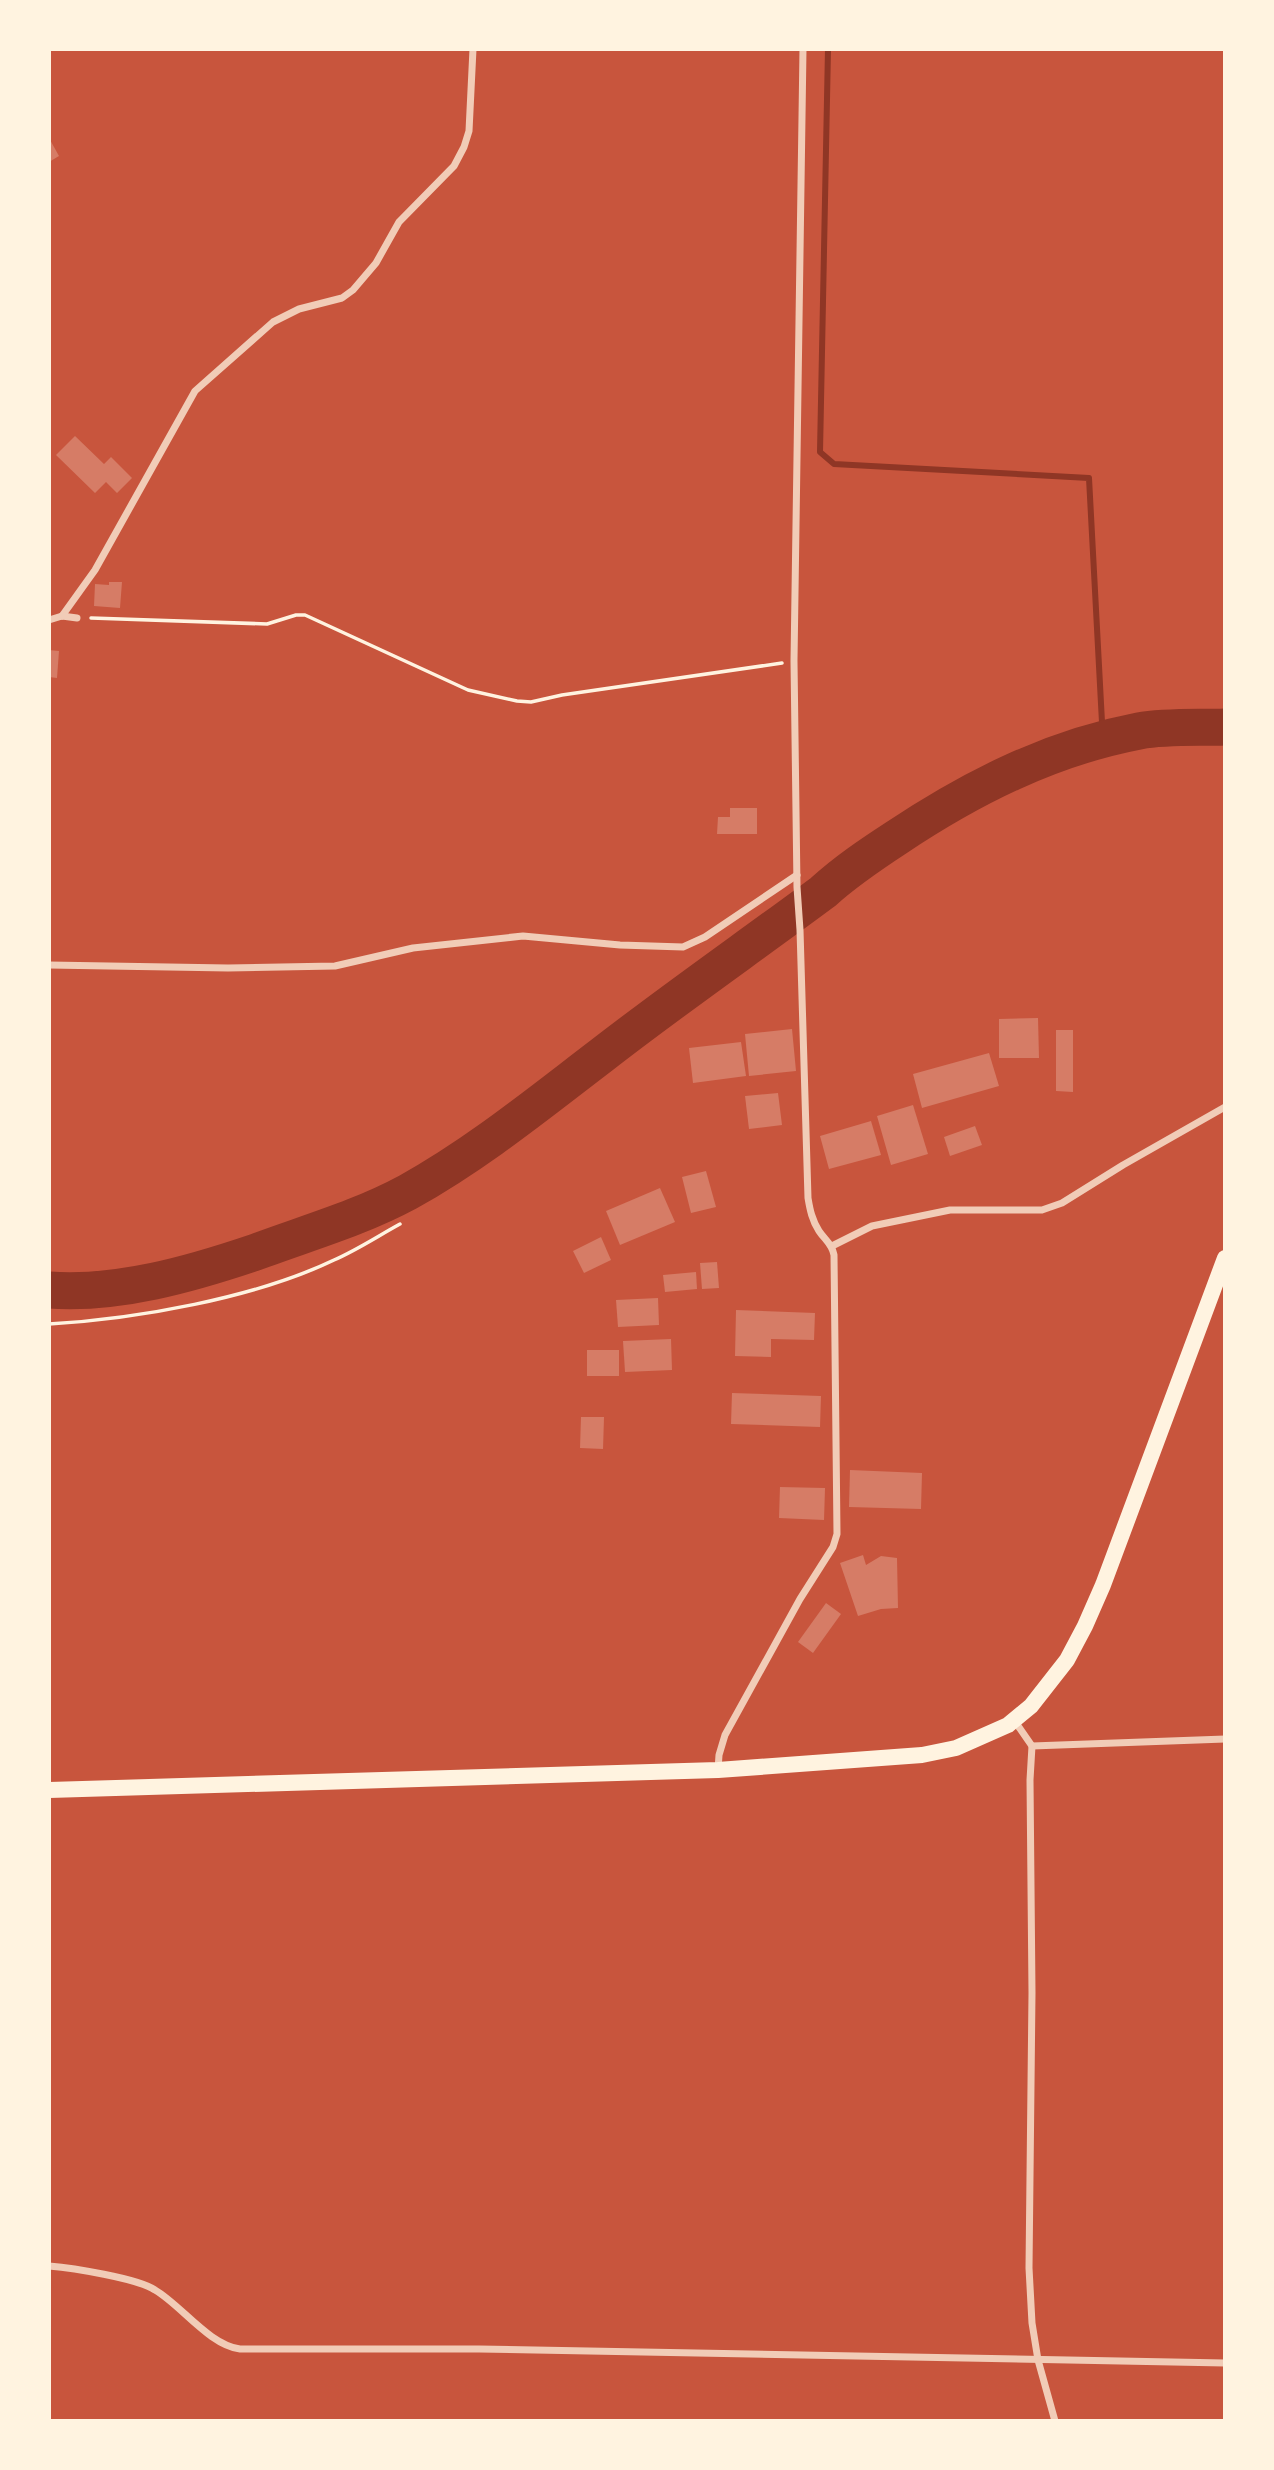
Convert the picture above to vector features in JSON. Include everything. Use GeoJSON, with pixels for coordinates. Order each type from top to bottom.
{"type":"FeatureCollection","features":[{"type":"Feature","properties":{"kind":"main road"},"geometry":{"type":"LineString","coordinates":[[49,1790],[718,1770],[922,1755],[956,1748],[1008,1725],[1031,1706],[1059,1670],[1085,1626],[1103,1585],[1225,1258]]}},
{"type":"Feature","properties":{"kind":"street"},"geometry":{"type":"LineString","coordinates":[[62,616],[95,570],[195,391],[273,322],[299,309],[342,298],[353,290],[376,263],[399,222],[454,166],[469,131],[473,49]]}},
{"type":"Feature","properties":{"kind":"street"},"geometry":{"type":"LineString","coordinates":[[718,1770],[725,1735],[800,1599],[833,1547],[837,1534],[832,1246],[811,1217],[807,1198],[797,887],[794,661],[803,49]]}},
{"type":"Feature","properties":{"kind":"street"},"geometry":{"type":"LineString","coordinates":[[49,620],[62,616],[78,618]]}},
{"type":"Feature","properties":{"kind":"street"},"geometry":{"type":"LineString","coordinates":[[49,965],[228,968],[335,966],[413,948],[523,936],[620,945],[683,947],[705,937],[797,875]]}},
{"type":"Feature","properties":{"kind":"street"},"geometry":{"type":"LineString","coordinates":[[832,1246],[872,1226],[922,1215],[950,1210],[1042,1210],[1062,1203],[1123,1164],[1225,1107]]}},
{"type":"Feature","properties":{"kind":"street"},"geometry":{"type":"LineString","coordinates":[[1014,1720],[1032,1746],[1029,2268],[1032,2323],[1038,2360],[1055,2421]]}},
{"type":"Feature","properties":{"kind":"street"},"geometry":{"type":"LineString","coordinates":[[1032,1746],[1225,1740]]}},
{"type":"Feature","properties":{"kind":"street"},"geometry":{"type":"LineString","coordinates":[[49,2266],[131,2281],[155,2290],[223,2343],[240,2349],[479,2349],[1225,2363]]}},
{"type":"Feature","properties":{"kind":"path"},"geometry":{"type":"LineString","coordinates":[[78,618],[267,624],[305,615],[391,657],[468,690],[531,702],[562,695],[754,669],[794,661]]}},
{"type":"Feature","properties":{"kind":"path"},"geometry":{"type":"LineString","coordinates":[[49,1324],[168,1309],[264,1287],[334,1261],[400,1224]]}},
{"type":"Feature","properties":{"kind":"building"},"geometry":{"type":"Polygon","coordinates":[[[49,138],[59,156],[49,162],[49,138]]]}},
{"type":"Feature","properties":{"kind":"building"},"geometry":{"type":"Polygon","coordinates":[[[75,436],[104,464],[111,457],[132,478],[117,493],[106,482],[95,493],[56,455],[75,436]]]}},
{"type":"Feature","properties":{"kind":"building"},"geometry":{"type":"Polygon","coordinates":[[[109,582],[122,582],[120,608],[94,606],[95,584],[109,585],[109,582]]]}},
{"type":"Feature","properties":{"kind":"building"},"geometry":{"type":"Polygon","coordinates":[[[49,650],[59,651],[57,678],[49,677],[49,650]]]}},
{"type":"Feature","properties":{"kind":"building"},"geometry":{"type":"Polygon","coordinates":[[[730,808],[757,808],[757,834],[717,834],[718,817],[730,817],[730,808]]]}},
{"type":"Feature","properties":{"kind":"building"},"geometry":{"type":"Polygon","coordinates":[[[1038,1018],[1039,1058],[999,1058],[999,1019],[1038,1018]]]}},
{"type":"Feature","properties":{"kind":"building"},"geometry":{"type":"Polygon","coordinates":[[[792,1029],[796,1071],[749,1076],[745,1034],[792,1029]]]}},
{"type":"Feature","properties":{"kind":"building"},"geometry":{"type":"Polygon","coordinates":[[[1056,1030],[1073,1030],[1073,1092],[1056,1091],[1056,1030]]]}},
{"type":"Feature","properties":{"kind":"building"},"geometry":{"type":"Polygon","coordinates":[[[741,1042],[746,1076],[693,1083],[689,1048],[741,1042]]]}},
{"type":"Feature","properties":{"kind":"building"},"geometry":{"type":"Polygon","coordinates":[[[989,1053],[999,1086],[922,1108],[913,1074],[989,1053]]]}},
{"type":"Feature","properties":{"kind":"building"},"geometry":{"type":"Polygon","coordinates":[[[778,1093],[782,1125],[749,1129],[745,1096],[778,1093]]]}},
{"type":"Feature","properties":{"kind":"building"},"geometry":{"type":"Polygon","coordinates":[[[913,1105],[928,1154],[891,1165],[877,1116],[913,1105]]]}},
{"type":"Feature","properties":{"kind":"building"},"geometry":{"type":"Polygon","coordinates":[[[871,1121],[881,1155],[829,1169],[820,1136],[871,1121]]]}},
{"type":"Feature","properties":{"kind":"building"},"geometry":{"type":"Polygon","coordinates":[[[975,1126],[982,1145],[950,1156],[944,1137],[975,1126]]]}},
{"type":"Feature","properties":{"kind":"building"},"geometry":{"type":"Polygon","coordinates":[[[706,1171],[716,1207],[691,1213],[682,1177],[706,1171]]]}},
{"type":"Feature","properties":{"kind":"building"},"geometry":{"type":"Polygon","coordinates":[[[660,1188],[675,1222],[620,1245],[606,1211],[660,1188]]]}},
{"type":"Feature","properties":{"kind":"building"},"geometry":{"type":"Polygon","coordinates":[[[601,1237],[611,1260],[584,1273],[573,1251],[601,1237]]]}},
{"type":"Feature","properties":{"kind":"building"},"geometry":{"type":"Polygon","coordinates":[[[717,1262],[719,1288],[702,1289],[700,1263],[717,1262]]]}},
{"type":"Feature","properties":{"kind":"building"},"geometry":{"type":"Polygon","coordinates":[[[696,1272],[697,1289],[665,1292],[663,1275],[696,1272]]]}},
{"type":"Feature","properties":{"kind":"building"},"geometry":{"type":"Polygon","coordinates":[[[658,1298],[659,1325],[618,1327],[616,1300],[658,1298]]]}},
{"type":"Feature","properties":{"kind":"building"},"geometry":{"type":"Polygon","coordinates":[[[736,1310],[815,1313],[814,1340],[771,1339],[771,1357],[735,1356],[736,1310]]]}},
{"type":"Feature","properties":{"kind":"building"},"geometry":{"type":"Polygon","coordinates":[[[671,1339],[672,1370],[625,1372],[623,1341],[671,1339]]]}},
{"type":"Feature","properties":{"kind":"building"},"geometry":{"type":"Polygon","coordinates":[[[587,1350],[619,1350],[619,1376],[587,1376],[587,1350]]]}},
{"type":"Feature","properties":{"kind":"building"},"geometry":{"type":"Polygon","coordinates":[[[732,1393],[821,1396],[820,1427],[731,1424],[732,1393]]]}},
{"type":"Feature","properties":{"kind":"building"},"geometry":{"type":"Polygon","coordinates":[[[581,1417],[604,1417],[603,1449],[580,1448],[581,1417]]]}},
{"type":"Feature","properties":{"kind":"building"},"geometry":{"type":"Polygon","coordinates":[[[850,1470],[922,1473],[921,1509],[849,1507],[850,1470]]]}},
{"type":"Feature","properties":{"kind":"building"},"geometry":{"type":"Polygon","coordinates":[[[780,1487],[825,1488],[824,1520],[779,1518],[780,1487]]]}},
{"type":"Feature","properties":{"kind":"building"},"geometry":{"type":"Polygon","coordinates":[[[863,1555],[866,1565],[881,1556],[897,1558],[898,1608],[881,1609],[858,1616],[840,1563],[863,1555]]]}},
{"type":"Feature","properties":{"kind":"building"},"geometry":{"type":"Polygon","coordinates":[[[826,1603],[841,1614],[813,1653],[798,1642],[826,1603]]]}},
{"type":"Feature","properties":{"kind":"waterway"},"geometry":{"type":"LineString","coordinates":[[828,49],[820,452],[834,464],[1089,478],[1103,741]]}},
{"type":"Feature","properties":{"kind":"waterway"},"geometry":{"type":"LineString","coordinates":[[49,1290],[75,1291],[128,1286],[180,1275],[256,1252],[390,1201],[434,1177],[484,1144],[823,892],[858,863],[953,803],[1012,772],[1106,738],[1150,729],[1225,727]]}}]}
